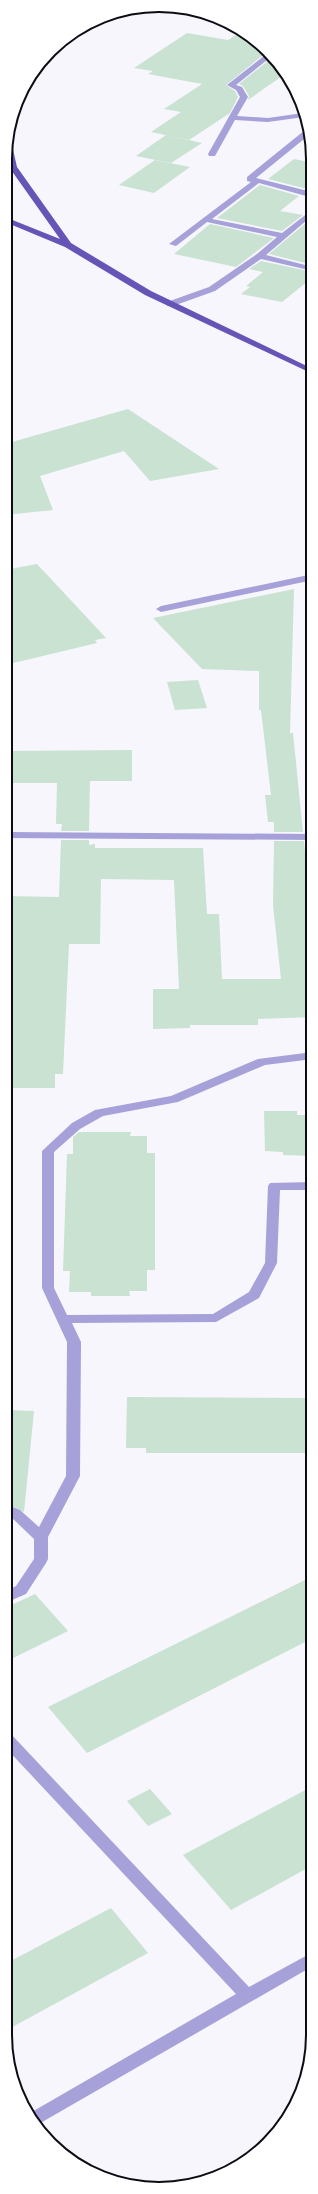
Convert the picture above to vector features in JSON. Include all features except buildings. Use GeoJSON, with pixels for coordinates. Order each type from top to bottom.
{"type":"FeatureCollection","features":[{"type":"Feature","properties":{"kind":"main road"},"geometry":{"type":"LineString","coordinates":[[12,164],[13,168],[68,245]]}},
{"type":"Feature","properties":{"kind":"main road"},"geometry":{"type":"LineString","coordinates":[[12,222],[68,245],[141,290],[306,369]]}},
{"type":"Feature","properties":{"kind":"street"},"geometry":{"type":"LineString","coordinates":[[212,154],[244,97],[232,84],[266,58]]}},
{"type":"Feature","properties":{"kind":"street"},"geometry":{"type":"LineString","coordinates":[[232,118],[268,120],[299,116]]}},
{"type":"Feature","properties":{"kind":"street"},"geometry":{"type":"LineString","coordinates":[[304,135],[250,180],[306,193]]}},
{"type":"Feature","properties":{"kind":"street"},"geometry":{"type":"LineString","coordinates":[[173,244],[208,220],[257,181]]}},
{"type":"Feature","properties":{"kind":"street"},"geometry":{"type":"LineString","coordinates":[[170,304],[212,289],[260,256],[306,217]]}},
{"type":"Feature","properties":{"kind":"street"},"geometry":{"type":"LineString","coordinates":[[208,220],[283,236]]}},
{"type":"Feature","properties":{"kind":"street"},"geometry":{"type":"LineString","coordinates":[[260,256],[306,267]]}},
{"type":"Feature","properties":{"kind":"street"},"geometry":{"type":"LineString","coordinates":[[160,609],[306,578]]}},
{"type":"Feature","properties":{"kind":"street"},"geometry":{"type":"LineString","coordinates":[[12,835],[306,837]]}},
{"type":"Feature","properties":{"kind":"street"},"geometry":{"type":"LineString","coordinates":[[12,1595],[22,1590],[41,1559],[41,1537],[73,1476],[74,1342],[48,1288],[48,1151],[76,1126],[99,1113],[174,1099],[262,1062],[306,1057]]}},
{"type":"Feature","properties":{"kind":"street"},"geometry":{"type":"LineString","coordinates":[[63,1319],[216,1318],[254,1295],[271,1263],[274,1186],[306,1186]]}},
{"type":"Feature","properties":{"kind":"street"},"geometry":{"type":"LineString","coordinates":[[12,1512],[41,1537]]}},
{"type":"Feature","properties":{"kind":"street"},"geometry":{"type":"LineString","coordinates":[[12,1744],[247,1995]]}},
{"type":"Feature","properties":{"kind":"street"},"geometry":{"type":"LineString","coordinates":[[37,2117],[306,1962]]}}]}
